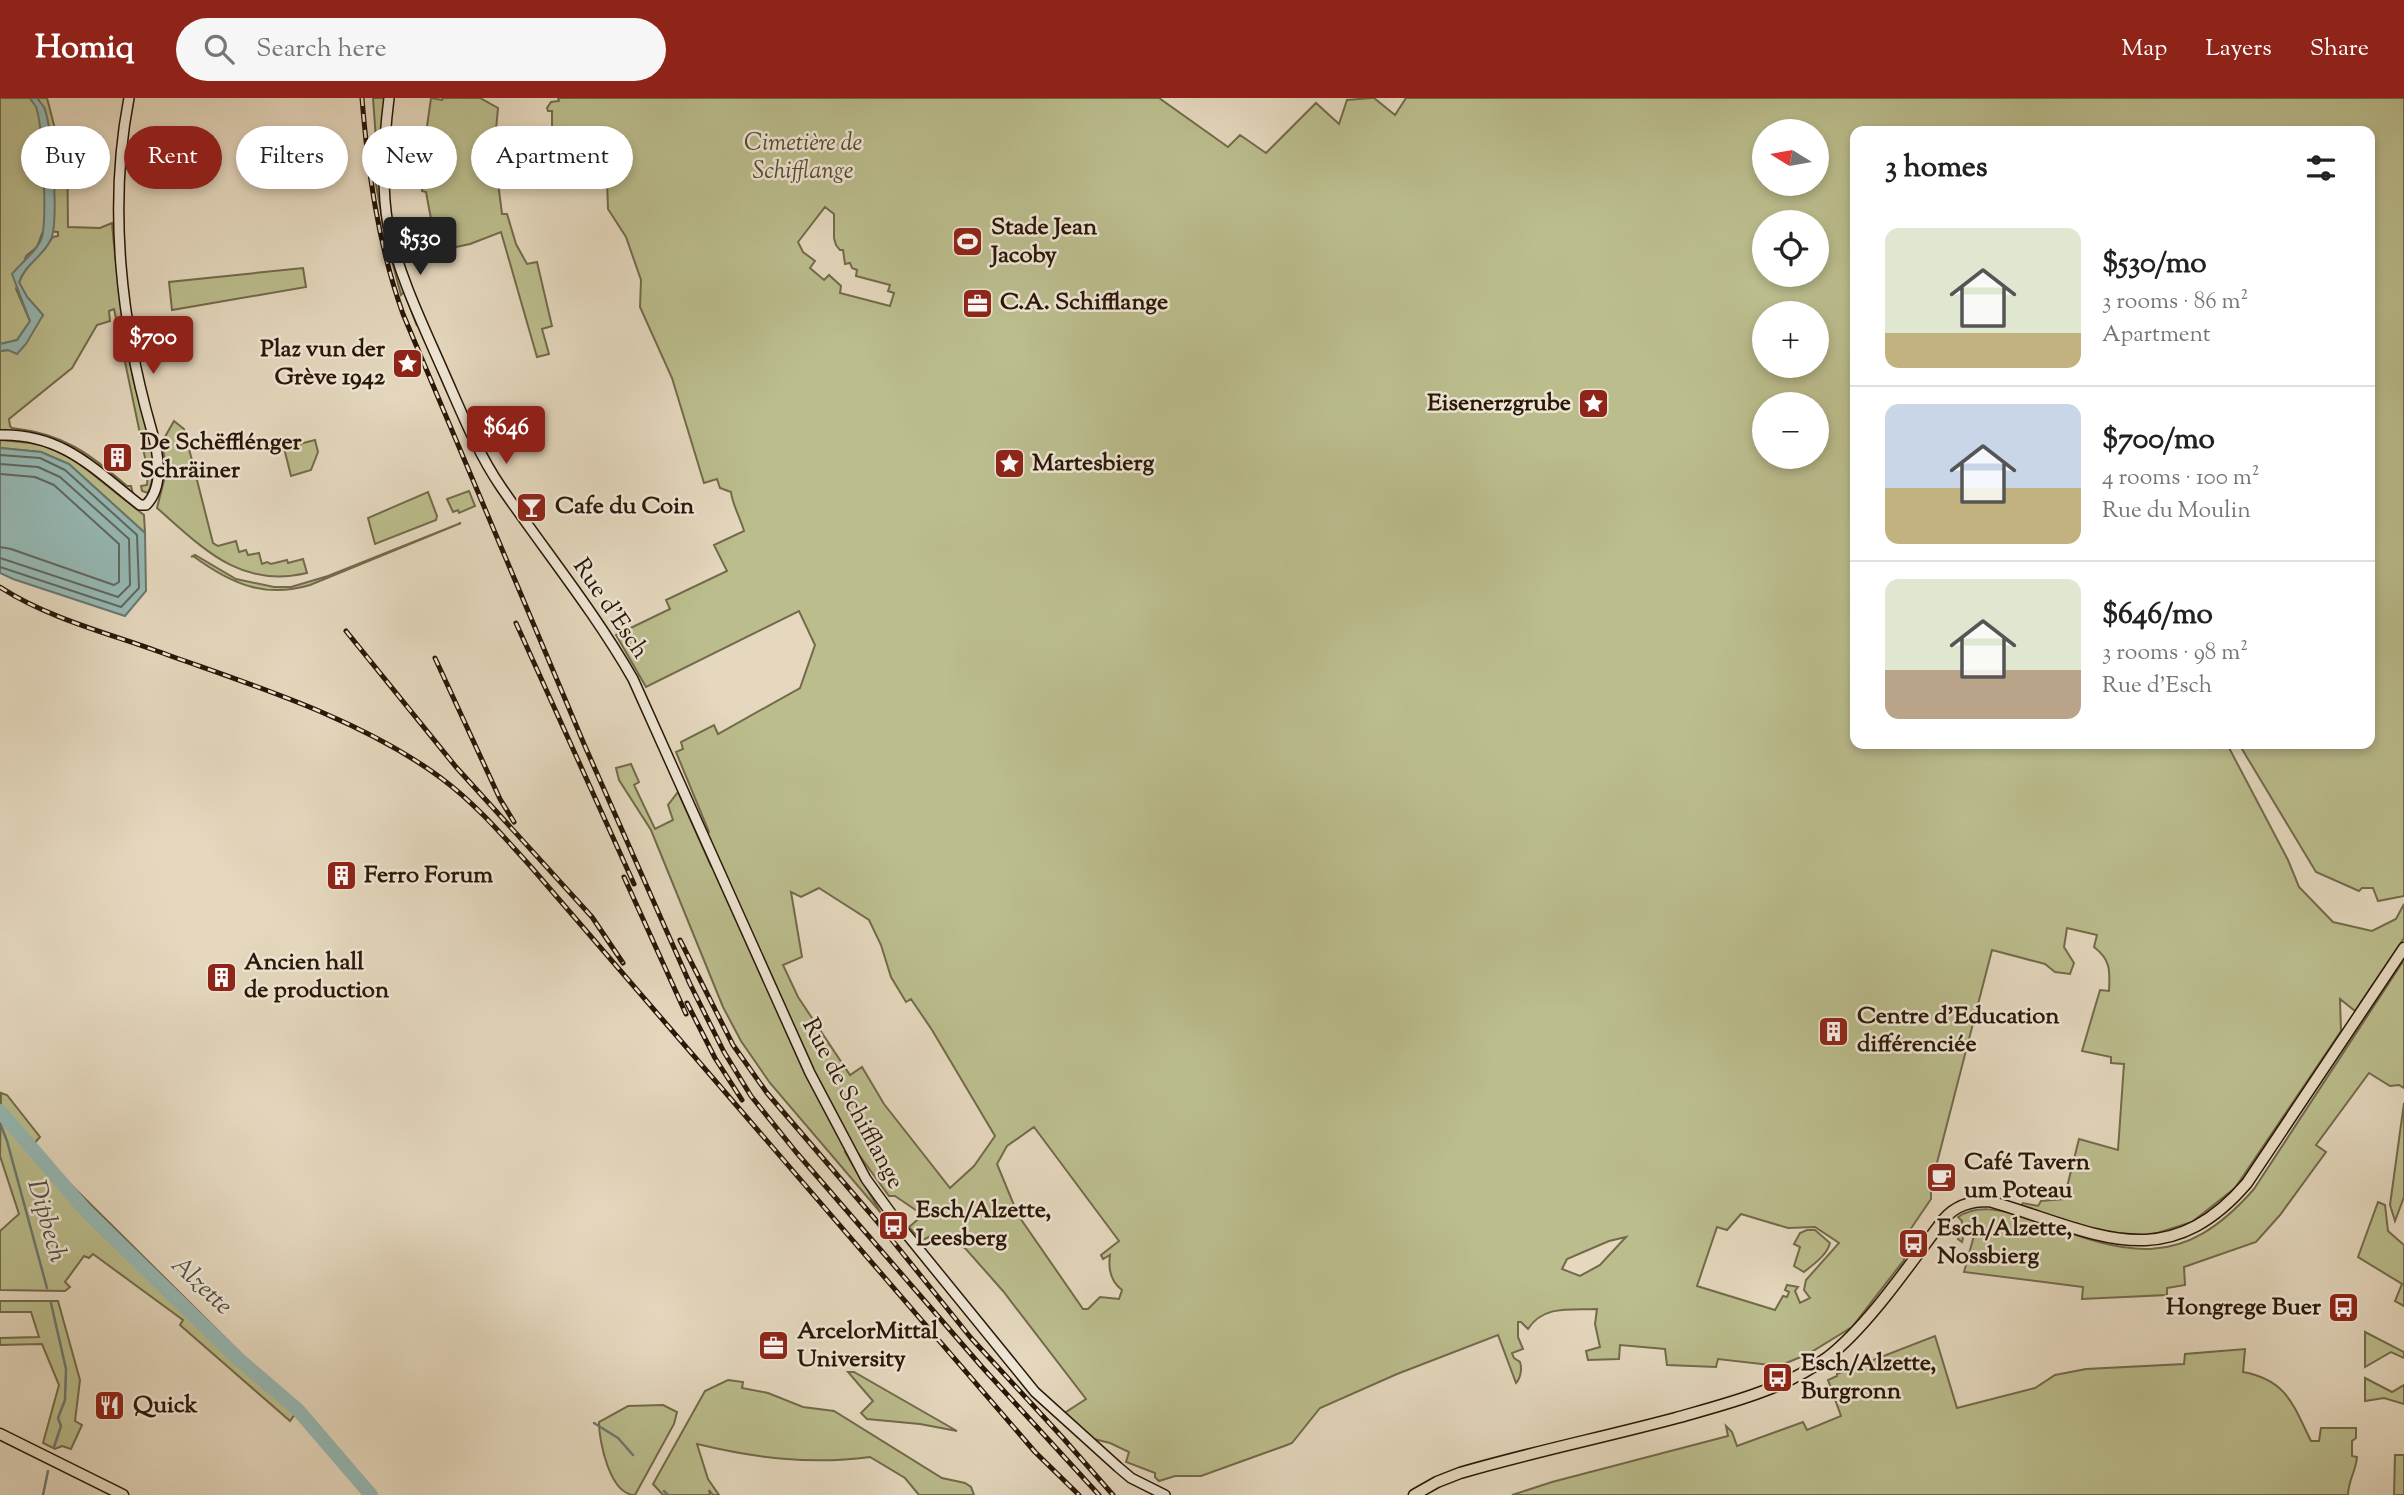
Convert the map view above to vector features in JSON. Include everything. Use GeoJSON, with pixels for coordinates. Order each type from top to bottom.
{"type":"FeatureCollection","features":[{"type":"Feature","properties":{"kind":"main road"},"geometry":{"type":"LineString","coordinates":[[1414,1495],[1460,1473],[1719,1406],[1798,1377],[1832,1353],[1858,1328],[1944,1219],[1962,1205],[1989,1201],[2090,1234],[2131,1241],[2150,1240],[2194,1227],[2212,1217],[2231,1201],[2258,1167],[2404,948]]}},
{"type":"Feature","properties":{"kind":"main road"},"geometry":{"type":"LineString","coordinates":[[1,1435],[123,1495]]}},
{"type":"Feature","properties":{"kind":"street"},"geometry":{"type":"LineString","coordinates":[[0,435],[24,436],[58,444],[74,452],[140,505],[146,505],[155,489],[158,458],[132,348],[122,263],[119,213],[121,151],[129,98]]}},
{"type":"Feature","properties":{"kind":"street","name":"Rue d'Esch"},"geometry":{"type":"LineString","coordinates":[[389,98],[386,210],[390,232],[415,308],[479,448],[501,488],[610,638],[643,699],[688,803]]}},
{"type":"Feature","properties":{"kind":"street","name":"Rue de Schifflange"},"geometry":{"type":"LineString","coordinates":[[688,803],[816,1086],[849,1150],[880,1200],[1046,1404],[1131,1478],[1166,1495]]}},
{"type":"Feature","properties":{"kind":"green space"},"geometry":{"type":"Polygon","coordinates":[[[0,98],[47,98],[54,126],[21,126],[21,189],[68,189],[68,227],[100,228],[112,223],[132,372],[149,433],[154,463],[148,493],[142,491],[141,486],[147,485],[148,472],[114,309],[109,311],[110,321],[97,325],[72,368],[9,419],[12,428],[47,435],[75,447],[127,486],[131,486],[133,494],[87,458],[57,441],[40,435],[0,431],[0,351],[8,350],[43,315],[19,283],[53,237],[58,236],[58,232],[43,231],[37,247],[26,256],[16,289],[30,321],[17,340],[0,344],[0,98]]]}},
{"type":"Feature","properties":{"kind":"green space"},"geometry":{"type":"Polygon","coordinates":[[[373,98],[385,98],[383,126],[375,126],[373,98]]]}},
{"type":"Feature","properties":{"kind":"green space"},"geometry":{"type":"Polygon","coordinates":[[[431,98],[480,98],[498,108],[496,126],[471,126],[471,189],[499,189],[502,214],[507,214],[516,244],[527,264],[537,262],[552,326],[542,329],[549,354],[537,357],[501,232],[470,244],[437,251],[426,192],[422,189],[457,189],[457,126],[427,126],[431,98]]]}},
{"type":"Feature","properties":{"kind":"green space","name":"Cimetière de Schifflange"},"geometry":{"type":"Polygon","coordinates":[[[558,98],[1159,98],[1228,147],[1240,135],[1266,153],[1316,103],[1339,124],[1347,100],[1371,98],[1395,115],[1406,98],[2404,98],[2404,896],[2378,901],[2373,888],[2362,888],[2359,891],[2316,872],[2242,749],[2375,749],[2375,126],[1850,126],[1850,749],[2230,749],[2288,860],[2299,887],[2333,922],[2372,931],[2396,919],[2404,904],[2404,938],[2355,1011],[2340,999],[2341,1031],[2235,1188],[2192,1222],[2151,1235],[2107,1234],[2021,1206],[2023,1203],[2038,1206],[2041,1201],[2064,1199],[2079,1139],[2118,1150],[2124,1064],[2111,1063],[2111,1057],[2082,1051],[2100,990],[2109,991],[2108,966],[2104,957],[2094,947],[2097,935],[2067,928],[2064,947],[2074,963],[2070,974],[2055,972],[2045,964],[1992,950],[1931,1186],[1931,1199],[1910,1230],[1911,1244],[1904,1260],[1852,1327],[1808,1354],[1779,1366],[1718,1359],[1716,1367],[1667,1365],[1665,1349],[1620,1345],[1619,1359],[1588,1360],[1586,1351],[1600,1347],[1595,1324],[1597,1309],[1558,1310],[1541,1316],[1528,1329],[1518,1322],[1518,1337],[1523,1349],[1512,1353],[1521,1364],[1516,1383],[1498,1335],[1397,1374],[1320,1408],[1292,1443],[1201,1476],[1175,1476],[1159,1481],[1155,1473],[1126,1462],[1129,1452],[1110,1443],[1082,1436],[1060,1416],[1086,1399],[1003,1291],[965,1248],[937,1233],[921,1241],[909,1227],[923,1215],[895,1196],[889,1196],[854,1148],[845,1152],[881,1213],[770,1083],[741,1041],[723,1007],[651,830],[619,780],[616,768],[631,764],[639,782],[634,785],[655,829],[673,820],[668,805],[678,792],[711,866],[719,874],[703,835],[709,832],[676,752],[683,749],[681,742],[714,725],[718,734],[800,688],[815,645],[799,611],[646,687],[616,635],[670,609],[666,600],[727,571],[714,545],[744,531],[731,492],[720,488],[717,479],[704,483],[672,378],[640,307],[641,280],[626,237],[608,209],[607,189],[633,189],[633,126],[552,126],[552,111],[547,108],[551,102],[559,101],[558,98]],[[825,207],[798,242],[803,252],[815,261],[810,268],[824,280],[829,275],[841,286],[840,293],[890,306],[894,293],[888,291],[890,285],[856,276],[857,270],[852,268],[850,263],[845,264],[843,250],[836,245],[834,238],[834,214],[825,207]],[[819,888],[801,897],[791,892],[802,957],[783,965],[798,997],[850,1075],[862,1067],[884,1104],[950,1188],[974,1166],[995,1136],[932,1030],[911,999],[906,1002],[891,977],[881,945],[869,920],[819,888]],[[1034,1127],[1007,1146],[997,1164],[1018,1215],[1083,1309],[1088,1309],[1100,1297],[1119,1299],[1122,1290],[1111,1274],[1110,1255],[1103,1259],[1101,1255],[1119,1241],[1034,1127]],[[1741,1214],[1727,1230],[1717,1227],[1697,1286],[1775,1310],[1783,1296],[1787,1297],[1787,1285],[1798,1287],[1795,1291],[1800,1303],[1810,1298],[1804,1290],[1806,1280],[1839,1243],[1815,1227],[1788,1228],[1741,1214]],[[1626,1237],[1609,1241],[1567,1259],[1562,1269],[1580,1276],[1600,1265],[1626,1237]]]}},
{"type":"Feature","properties":{"kind":"green space"},"geometry":{"type":"Polygon","coordinates":[[[381,189],[383,221],[377,190],[381,189]]]}},
{"type":"Feature","properties":{"kind":"green space"},"geometry":{"type":"Polygon","coordinates":[[[385,233],[417,326],[404,292],[401,295],[385,233]]]}},
{"type":"Feature","properties":{"kind":"green space"},"geometry":{"type":"Polygon","coordinates":[[[303,268],[306,287],[172,310],[169,282],[303,268]]]}},
{"type":"Feature","properties":{"kind":"green space"},"geometry":{"type":"Polygon","coordinates":[[[174,421],[184,429],[213,543],[218,546],[236,541],[239,552],[246,550],[248,555],[259,553],[262,564],[287,560],[288,563],[303,559],[307,573],[283,576],[242,570],[207,550],[157,508],[164,480],[162,442],[174,421]]]}},
{"type":"Feature","properties":{"kind":"green space"},"geometry":{"type":"Polygon","coordinates":[[[0,440],[40,444],[71,457],[144,515],[145,533],[69,464],[41,452],[0,448],[0,440]]]}},
{"type":"Feature","properties":{"kind":"green space"},"geometry":{"type":"Polygon","coordinates":[[[315,440],[318,452],[311,470],[291,476],[284,448],[315,440]]]}},
{"type":"Feature","properties":{"kind":"green space"},"geometry":{"type":"Polygon","coordinates":[[[469,491],[475,506],[459,513],[458,510],[453,512],[447,499],[469,491]]]}},
{"type":"Feature","properties":{"kind":"green space"},"geometry":{"type":"Polygon","coordinates":[[[428,492],[436,520],[375,544],[368,518],[428,492]]]}},
{"type":"Feature","properties":{"kind":"green space"},"geometry":{"type":"Polygon","coordinates":[[[461,523],[310,585],[293,589],[248,586],[220,574],[193,556],[236,579],[274,587],[291,587],[328,576],[461,523]]]}},
{"type":"Feature","properties":{"kind":"green space"},"geometry":{"type":"Polygon","coordinates":[[[2404,960],[2404,1088],[2399,1085],[2390,1086],[2369,1073],[2316,1145],[2326,1152],[2280,1215],[2256,1242],[2184,1267],[2185,1285],[2167,1288],[2167,1295],[2082,1299],[2083,1287],[1964,1272],[1975,1232],[1966,1226],[1962,1242],[1958,1239],[1962,1221],[1958,1217],[1981,1209],[2020,1216],[2087,1239],[2144,1249],[2171,1246],[2198,1236],[2225,1217],[2254,1189],[2404,960]]]}},
{"type":"Feature","properties":{"kind":"green space"},"geometry":{"type":"Polygon","coordinates":[[[1,1093],[7,1095],[40,1137],[32,1146],[298,1410],[290,1421],[180,1325],[183,1320],[93,1254],[89,1258],[84,1256],[65,1282],[70,1287],[65,1291],[0,1290],[0,1231],[19,1214],[0,1156],[1,1093]]]}},
{"type":"Feature","properties":{"kind":"green space"},"geometry":{"type":"Polygon","coordinates":[[[2404,1103],[2404,1197],[2395,1221],[2390,1205],[2404,1103]]]}},
{"type":"Feature","properties":{"kind":"green space"},"geometry":{"type":"Polygon","coordinates":[[[2378,1202],[2385,1205],[2388,1231],[2404,1245],[2404,1306],[2395,1301],[2402,1284],[2358,1257],[2378,1202]]]}},
{"type":"Feature","properties":{"kind":"green space"},"geometry":{"type":"Polygon","coordinates":[[[1815,1230],[1830,1243],[1823,1255],[1804,1272],[1794,1266],[1800,1247],[1794,1244],[1800,1233],[1815,1230]]]}},
{"type":"Feature","properties":{"kind":"green space"},"geometry":{"type":"Polygon","coordinates":[[[0,1301],[58,1301],[80,1380],[75,1421],[82,1425],[71,1449],[62,1446],[55,1449],[43,1443],[59,1385],[42,1344],[0,1345],[0,1338],[39,1337],[31,1312],[0,1312],[0,1301]]]}},
{"type":"Feature","properties":{"kind":"green space"},"geometry":{"type":"Polygon","coordinates":[[[2365,1332],[2404,1352],[2404,1358],[2391,1352],[2365,1367],[2365,1332]]]}},
{"type":"Feature","properties":{"kind":"green space"},"geometry":{"type":"Polygon","coordinates":[[[1935,1336],[1957,1408],[2035,1388],[2055,1375],[2086,1369],[2184,1364],[2185,1354],[2245,1349],[2243,1372],[2270,1381],[2287,1396],[2311,1441],[2319,1441],[2321,1428],[2356,1428],[2356,1438],[2352,1441],[2352,1456],[2357,1457],[2348,1495],[1512,1495],[1728,1436],[1726,1426],[1732,1432],[1737,1446],[1803,1422],[1807,1430],[1841,1416],[1828,1380],[1837,1374],[1935,1336]]]}},
{"type":"Feature","properties":{"kind":"green space"},"geometry":{"type":"Polygon","coordinates":[[[848,1372],[854,1372],[957,1431],[867,1419],[861,1413],[873,1401],[848,1372]]]}},
{"type":"Feature","properties":{"kind":"green space"},"geometry":{"type":"Polygon","coordinates":[[[2365,1378],[2392,1392],[2404,1385],[2404,1404],[2384,1398],[2365,1401],[2365,1378]]]}},
{"type":"Feature","properties":{"kind":"green space"},"geometry":{"type":"Polygon","coordinates":[[[728,1380],[743,1382],[742,1388],[768,1393],[803,1407],[834,1411],[942,1478],[965,1483],[971,1487],[974,1495],[919,1495],[905,1478],[870,1457],[783,1459],[697,1444],[708,1479],[719,1495],[713,1495],[709,1490],[710,1495],[663,1495],[653,1484],[705,1391],[728,1380]]]}},
{"type":"Feature","properties":{"kind":"green space"},"geometry":{"type":"Polygon","coordinates":[[[663,1405],[677,1412],[674,1424],[635,1495],[626,1493],[608,1466],[599,1422],[628,1406],[663,1405]]]}},
{"type":"Feature","properties":{"kind":"green space"},"geometry":{"type":"Polygon","coordinates":[[[2395,1455],[2404,1455],[2404,1495],[2394,1495],[2395,1455]]]}},
{"type":"Feature","properties":{"kind":"water"},"geometry":{"type":"Polygon","coordinates":[[[30,98],[37,98],[44,107],[49,126],[40,126],[36,107],[30,98]]]}},
{"type":"Feature","properties":{"kind":"water"},"geometry":{"type":"Polygon","coordinates":[[[44,189],[54,189],[51,239],[19,282],[27,297],[43,315],[17,354],[8,350],[0,351],[0,344],[17,340],[30,321],[12,274],[42,237],[44,189]]]}},
{"type":"Feature","properties":{"kind":"water"},"geometry":{"type":"Polygon","coordinates":[[[0,448],[41,452],[69,464],[145,533],[146,591],[125,616],[0,573],[0,448]]]}},
{"type":"Feature","properties":{"kind":"waterway","name":"Alzette"},"geometry":{"type":"LineString","coordinates":[[0,1111],[87,1212],[235,1356],[298,1410],[371,1495]]}},
{"type":"Feature","properties":{"kind":"waterway","name":"Dipbech"},"geometry":{"type":"LineString","coordinates":[[0,1123],[47,1288]]}},
{"type":"Feature","properties":{"kind":"waterway","name":"Dipbech"},"geometry":{"type":"LineString","coordinates":[[51,1303],[66,1369],[65,1400],[58,1418],[61,1426],[54,1447]]}},
{"type":"Feature","properties":{"kind":"waterway"},"geometry":{"type":"LineString","coordinates":[[594,1423],[618,1438],[633,1455]]}},
{"type":"Feature","properties":{"kind":"waterway","name":"Dipbech"},"geometry":{"type":"LineString","coordinates":[[43,1495],[48,1471]]}},
{"type":"Feature","properties":{"kind":"waterway"},"geometry":{"type":"LineString","coordinates":[[664,1491],[668,1495]]}},
{"type":"Feature","properties":{"kind":"railway"},"geometry":{"type":"LineString","coordinates":[[362,98],[375,208],[403,314],[584,744],[690,984],[724,1052],[751,1096],[796,1152],[982,1367],[1099,1495]]}},
{"type":"Feature","properties":{"kind":"railway"},"geometry":{"type":"LineString","coordinates":[[0,587],[18,598],[77,624],[267,690],[340,720],[409,757],[454,788],[532,868],[1035,1452],[1079,1495]]}},
{"type":"Feature","properties":{"kind":"railway"},"geometry":{"type":"LineString","coordinates":[[516,623],[634,884]]}},
{"type":"Feature","properties":{"kind":"railway"},"geometry":{"type":"LineString","coordinates":[[346,631],[456,767],[592,917],[623,963]]}},
{"type":"Feature","properties":{"kind":"railway"},"geometry":{"type":"LineString","coordinates":[[435,658],[500,799],[514,822]]}},
{"type":"Feature","properties":{"kind":"railway"},"geometry":{"type":"LineString","coordinates":[[624,877],[686,1014]]}},
{"type":"Feature","properties":{"kind":"railway"},"geometry":{"type":"LineString","coordinates":[[680,940],[733,1045],[767,1093],[875,1219],[971,1338],[1113,1495]]}},
{"type":"Feature","properties":{"kind":"railway"},"geometry":{"type":"LineString","coordinates":[[687,1003],[715,1058],[742,1100]]}},
{"type":"Feature","properties":{"kind":"place","name":"Stade Jean Jacoby"},"geometry":{"type":"Point","coordinates":[968,242]}},
{"type":"Feature","properties":{"kind":"place","name":"C.A. Schifflange"},"geometry":{"type":"Point","coordinates":[977,303]}},
{"type":"Feature","properties":{"kind":"place","name":"Plaz vun der Grève 1942"},"geometry":{"type":"Point","coordinates":[408,364]}},
{"type":"Feature","properties":{"kind":"place","name":"Eisenerzgrube"},"geometry":{"type":"Point","coordinates":[1594,404]}},
{"type":"Feature","properties":{"kind":"place","name":"De Schëfflénger Schräiner"},"geometry":{"type":"Point","coordinates":[117,457]}},
{"type":"Feature","properties":{"kind":"place","name":"Martesbierg"},"geometry":{"type":"Point","coordinates":[1009,464]}},
{"type":"Feature","properties":{"kind":"place","name":"Cafe du Coin"},"geometry":{"type":"Point","coordinates":[532,507]}},
{"type":"Feature","properties":{"kind":"place","name":"Ferro Forum"},"geometry":{"type":"Point","coordinates":[341,876]}},
{"type":"Feature","properties":{"kind":"place","name":"Ancien hall de production"},"geometry":{"type":"Point","coordinates":[221,977]}},
{"type":"Feature","properties":{"kind":"place","name":"Centre d'Education différenciée"},"geometry":{"type":"Point","coordinates":[1834,1031]}},
{"type":"Feature","properties":{"kind":"place","name":"Café Tavern um Poteau"},"geometry":{"type":"Point","coordinates":[1941,1177]}},
{"type":"Feature","properties":{"kind":"place","name":"Esch/Alzette, Leesberg"},"geometry":{"type":"Point","coordinates":[893,1225]}},
{"type":"Feature","properties":{"kind":"place","name":"Esch/Alzette, Nossbierg"},"geometry":{"type":"Point","coordinates":[1914,1243]}},
{"type":"Feature","properties":{"kind":"place","name":"Hongrege Buer"},"geometry":{"type":"Point","coordinates":[2344,1308]}},
{"type":"Feature","properties":{"kind":"place","name":"ArcelorMittal University"},"geometry":{"type":"Point","coordinates":[774,1346]}},
{"type":"Feature","properties":{"kind":"place","name":"Esch/Alzette, Burgronn"},"geometry":{"type":"Point","coordinates":[1778,1378]}},
{"type":"Feature","properties":{"kind":"place","name":"Quick"},"geometry":{"type":"Point","coordinates":[110,1406]}}]}
